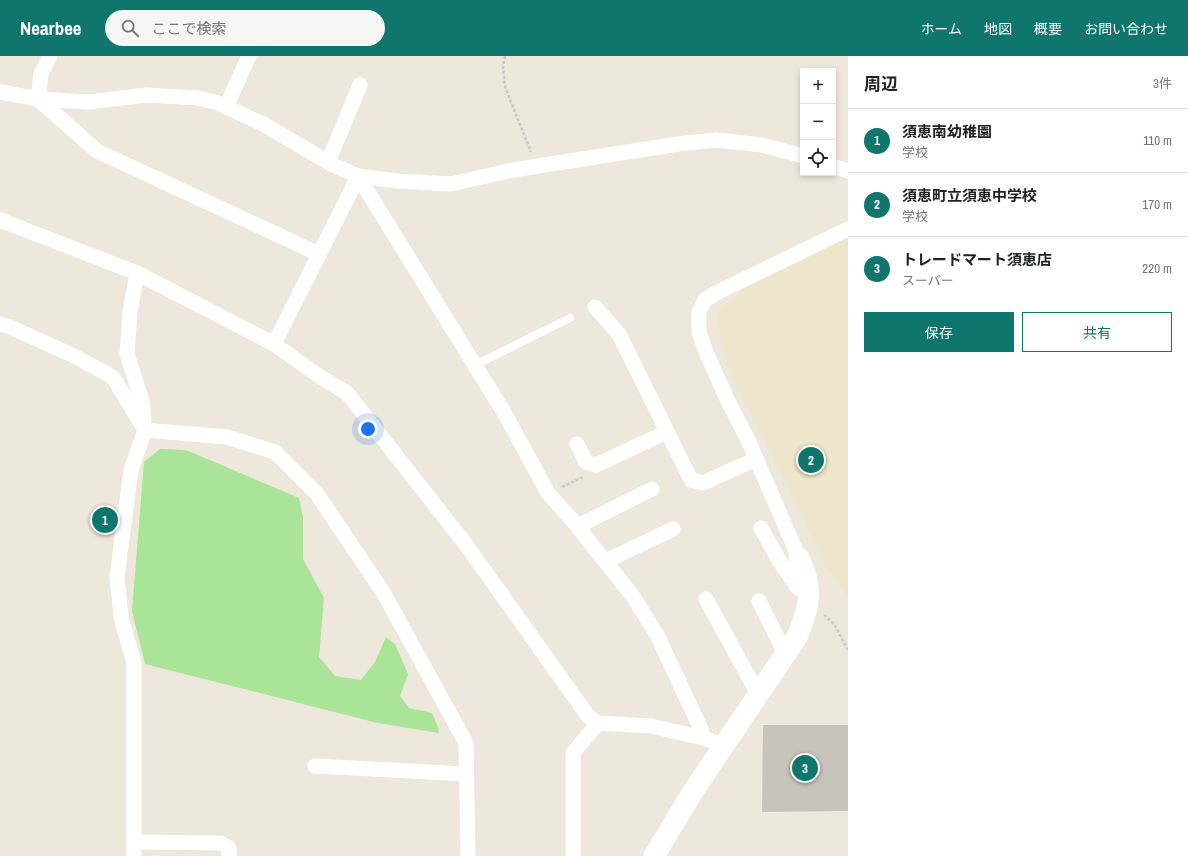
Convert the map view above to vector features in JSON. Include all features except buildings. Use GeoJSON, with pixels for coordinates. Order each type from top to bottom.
{"type":"FeatureCollection","features":[{"type":"Feature","properties":{"kind":"street"},"geometry":{"type":"LineString","coordinates":[[38,99],[41,74],[50,56]]}},
{"type":"Feature","properties":{"kind":"street"},"geometry":{"type":"LineString","coordinates":[[226,107],[249,56]]}},
{"type":"Feature","properties":{"kind":"street"},"geometry":{"type":"LineString","coordinates":[[328,162],[360,85]]}},
{"type":"Feature","properties":{"kind":"street"},"geometry":{"type":"LineString","coordinates":[[2,95],[88,102],[146,95],[198,98],[226,107],[263,124],[328,162],[358,176],[397,181],[452,184],[537,166],[678,144],[716,140],[762,145],[800,155]]}},
{"type":"Feature","properties":{"kind":"street"},"geometry":{"type":"LineString","coordinates":[[38,99],[97,152],[319,254]]}},
{"type":"Feature","properties":{"kind":"street"},"geometry":{"type":"LineString","coordinates":[[836,167],[848,171]]}},
{"type":"Feature","properties":{"kind":"street"},"geometry":{"type":"LineString","coordinates":[[274,344],[358,176]]}},
{"type":"Feature","properties":{"kind":"street"},"geometry":{"type":"LineString","coordinates":[[358,176],[505,414],[548,492],[606,561],[632,595],[657,634],[701,729],[703,738]]}},
{"type":"Feature","properties":{"kind":"street"},"geometry":{"type":"LineString","coordinates":[[0,220],[137,273],[274,344],[319,376],[347,393],[467,546],[540,650],[566,683],[588,716],[598,723],[651,726],[703,738],[724,745]]}},
{"type":"Feature","properties":{"kind":"street"},"geometry":{"type":"LineString","coordinates":[[654,856],[692,793],[797,637],[804,620],[808,598],[806,574],[749,442],[706,352],[699,332],[699,312],[705,300],[718,292],[848,228]]}},
{"type":"Feature","properties":{"kind":"street"},"geometry":{"type":"LineString","coordinates":[[137,273],[130,312],[126,354],[142,401],[145,430],[131,470],[117,577],[121,617],[134,663],[134,849],[221,843],[229,848],[229,856]]}},
{"type":"Feature","properties":{"kind":"street"},"geometry":{"type":"LineString","coordinates":[[595,308],[619,334],[691,480],[703,483],[756,458]]}},
{"type":"Feature","properties":{"kind":"street"},"geometry":{"type":"LineString","coordinates":[[0,324],[72,355],[113,377],[145,430]]}},
{"type":"Feature","properties":{"kind":"street"},"geometry":{"type":"LineString","coordinates":[[145,430],[228,437],[275,452],[317,494],[383,592],[466,743],[468,856]]}},
{"type":"Feature","properties":{"kind":"street"},"geometry":{"type":"LineString","coordinates":[[577,444],[586,462],[596,464],[667,432]]}},
{"type":"Feature","properties":{"kind":"street"},"geometry":{"type":"LineString","coordinates":[[578,526],[652,489]]}},
{"type":"Feature","properties":{"kind":"street"},"geometry":{"type":"LineString","coordinates":[[761,528],[780,562],[798,588],[808,598]]}},
{"type":"Feature","properties":{"kind":"street"},"geometry":{"type":"LineString","coordinates":[[606,561],[673,529]]}},
{"type":"Feature","properties":{"kind":"street"},"geometry":{"type":"LineString","coordinates":[[706,599],[758,694]]}},
{"type":"Feature","properties":{"kind":"street"},"geometry":{"type":"LineString","coordinates":[[759,601],[785,653]]}},
{"type":"Feature","properties":{"kind":"street"},"geometry":{"type":"LineString","coordinates":[[573,856],[573,753],[598,723]]}},
{"type":"Feature","properties":{"kind":"street"},"geometry":{"type":"LineString","coordinates":[[315,766],[466,774]]}},
{"type":"Feature","properties":{"kind":"lane"},"geometry":{"type":"LineString","coordinates":[[475,365],[570,318]]}},
{"type":"Feature","properties":{"kind":"path"},"geometry":{"type":"LineString","coordinates":[[506,56],[503,67],[505,87],[537,166]]}},
{"type":"Feature","properties":{"kind":"path"},"geometry":{"type":"LineString","coordinates":[[548,492],[583,477],[596,464]]}},
{"type":"Feature","properties":{"kind":"path"},"geometry":{"type":"LineString","coordinates":[[808,598],[834,624],[848,650]]}},
{"type":"Feature","properties":{"kind":"shaded area"},"geometry":{"type":"Polygon","coordinates":[[[848,237],[848,596],[826,566],[723,354],[717,314],[749,285],[848,237]]]}},
{"type":"Feature","properties":{"kind":"green space"},"geometry":{"type":"Polygon","coordinates":[[[160,449],[186,450],[299,498],[303,517],[303,559],[324,598],[319,657],[335,676],[361,680],[375,662],[386,637],[395,644],[408,674],[400,696],[409,708],[432,713],[439,733],[378,723],[145,664],[132,611],[144,462],[160,449]]]}},
{"type":"Feature","properties":{"kind":"place","name":"須恵町立須恵中学校"},"geometry":{"type":"Point","coordinates":[811,460]}},
{"type":"Feature","properties":{"kind":"place","name":"須恵南幼稚園"},"geometry":{"type":"Point","coordinates":[105,520]}},
{"type":"Feature","properties":{"kind":"place","name":"トレードマート須恵店"},"geometry":{"type":"Point","coordinates":[805,768]}}]}
